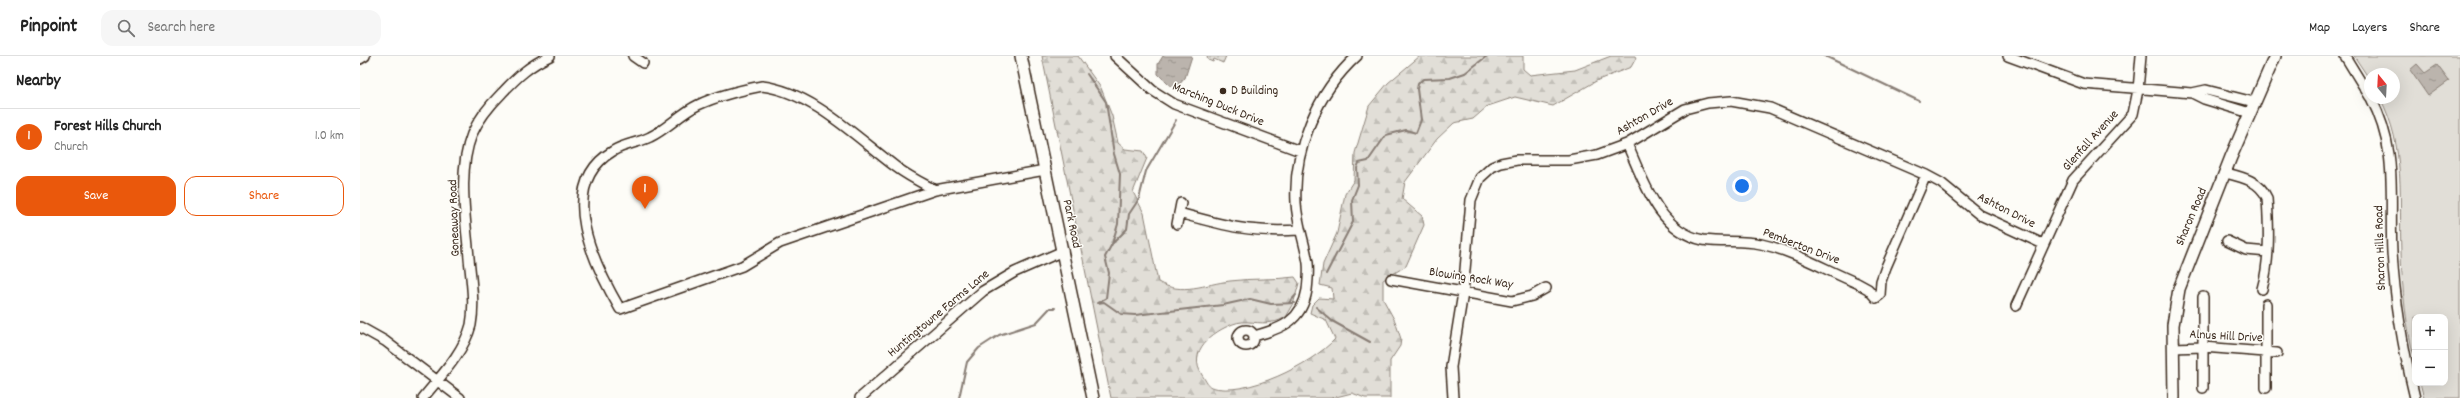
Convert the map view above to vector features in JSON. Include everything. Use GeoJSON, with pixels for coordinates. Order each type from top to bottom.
{"type":"FeatureCollection","features":[{"type":"Feature","properties":{"kind":"main road","name":"Park Road"},"geometry":{"type":"LineString","coordinates":[[1021,56],[1093,398]]}},
{"type":"Feature","properties":{"kind":"main road","name":"Sharon Road"},"geometry":{"type":"LineString","coordinates":[[2174,398],[2173,325],[2179,289],[2254,102],[2275,56]]}},
{"type":"Feature","properties":{"kind":"street"},"geometry":{"type":"LineString","coordinates":[[360,59],[365,56]]}},
{"type":"Feature","properties":{"kind":"street","name":"Goneaway Road"},"geometry":{"type":"LineString","coordinates":[[423,398],[466,337],[473,312],[465,189],[466,166],[472,134],[485,112],[516,78],[532,65],[550,56]]}},
{"type":"Feature","properties":{"kind":"street"},"geometry":{"type":"LineString","coordinates":[[633,56],[643,63]]}},
{"type":"Feature","properties":{"kind":"street","name":"Marching Duck Drive"},"geometry":{"type":"LineString","coordinates":[[1115,56],[1152,90],[1174,104],[1300,151]]}},
{"type":"Feature","properties":{"kind":"street"},"geometry":{"type":"LineString","coordinates":[[1254,336],[1284,327],[1294,319],[1302,307],[1306,296],[1308,269],[1299,230],[1296,203],[1300,151],[1321,102],[1337,77],[1357,56]]}},
{"type":"Feature","properties":{"kind":"street"},"geometry":{"type":"LineString","coordinates":[[2008,56],[2084,84],[2138,90],[2192,92],[2206,90],[2254,102]]}},
{"type":"Feature","properties":{"kind":"street","name":"Glenfall Avenue"},"geometry":{"type":"LineString","coordinates":[[2016,306],[2073,180],[2128,122],[2135,108],[2141,56]]}},
{"type":"Feature","properties":{"kind":"street","name":"Sharon Hills Road"},"geometry":{"type":"LineString","coordinates":[[2345,56],[2364,87]]}},
{"type":"Feature","properties":{"kind":"street"},"geometry":{"type":"LineString","coordinates":[[935,190],[896,167],[863,140],[793,93],[762,86],[745,89],[698,105],[650,137],[613,151],[600,162],[586,184],[583,216],[589,243],[602,279],[620,309],[742,266],[780,243],[935,190],[1045,170]]}},
{"type":"Feature","properties":{"kind":"street"},"geometry":{"type":"LineString","coordinates":[[2192,92],[2204,99],[2250,113]]}},
{"type":"Feature","properties":{"kind":"street","name":"Ashton Drive"},"geometry":{"type":"LineString","coordinates":[[1453,398],[1452,356],[1463,293],[1471,200],[1475,185],[1484,173],[1492,167],[1511,160],[1569,160],[1597,155],[1627,144],[1669,117],[1691,107],[1720,101],[1748,102],[1770,108],[1926,175],[1941,183],[1980,215],[2043,244]]}},
{"type":"Feature","properties":{"kind":"street","name":"Sharon Hills Road"},"geometry":{"type":"LineString","coordinates":[[2373,104],[2384,128],[2390,154],[2392,252],[2396,310],[2401,340],[2415,398]]}},
{"type":"Feature","properties":{"kind":"street","name":"Pemberton Drive"},"geometry":{"type":"LineString","coordinates":[[1627,144],[1659,210],[1670,223],[1684,233],[1705,240],[1748,242],[1775,248],[1857,283],[1868,289],[1876,298],[1880,295],[1881,281],[1886,267],[1926,175]]}},
{"type":"Feature","properties":{"kind":"street"},"geometry":{"type":"LineString","coordinates":[[2226,173],[2246,178],[2264,190],[2267,198],[2268,252],[2266,276],[2262,289]]}},
{"type":"Feature","properties":{"kind":"street"},"geometry":{"type":"LineString","coordinates":[[1177,224],[1181,203]]}},
{"type":"Feature","properties":{"kind":"street"},"geometry":{"type":"LineString","coordinates":[[1179,213],[1233,228],[1251,231],[1299,230]]}},
{"type":"Feature","properties":{"kind":"street"},"geometry":{"type":"LineString","coordinates":[[2226,241],[2246,250],[2268,252]]}},
{"type":"Feature","properties":{"kind":"street","name":"Huntingtowne Farms Lane"},"geometry":{"type":"LineString","coordinates":[[860,398],[983,291],[1015,272],[1063,251]]}},
{"type":"Feature","properties":{"kind":"street","name":"Blowing Rock Way"},"geometry":{"type":"LineString","coordinates":[[1391,279],[1512,301],[1532,296],[1546,288]]}},
{"type":"Feature","properties":{"kind":"street"},"geometry":{"type":"LineString","coordinates":[[2203,297],[2203,388]]}},
{"type":"Feature","properties":{"kind":"street"},"geometry":{"type":"LineString","coordinates":[[2266,304],[2266,388]]}},
{"type":"Feature","properties":{"kind":"street"},"geometry":{"type":"LineString","coordinates":[[360,327],[385,341],[460,398]]}},
{"type":"Feature","properties":{"kind":"street","name":"Alnus Hill Drive"},"geometry":{"type":"LineString","coordinates":[[2173,348],[2203,347],[2277,353]]}},
{"type":"Feature","properties":{"kind":"green space"},"geometry":{"type":"Polygon","coordinates":[[[1042,56],[1078,56],[1101,88],[1112,116],[1118,143],[1125,149],[1143,151],[1147,158],[1133,192],[1144,213],[1158,282],[1167,286],[1185,289],[1238,280],[1295,277],[1299,283],[1293,305],[1286,317],[1278,321],[1267,323],[1242,322],[1233,324],[1217,332],[1204,344],[1200,350],[1198,358],[1198,366],[1202,375],[1211,387],[1225,389],[1241,388],[1259,383],[1295,368],[1311,359],[1335,339],[1326,320],[1310,313],[1312,305],[1319,298],[1333,299],[1332,288],[1320,285],[1323,264],[1337,233],[1345,194],[1354,180],[1355,153],[1369,106],[1388,83],[1420,56],[1523,56],[1523,69],[1530,75],[1575,70],[1611,56],[1635,56],[1636,58],[1631,67],[1598,80],[1553,106],[1515,97],[1488,106],[1473,119],[1454,123],[1437,139],[1405,182],[1402,199],[1422,216],[1424,225],[1406,266],[1383,280],[1383,299],[1395,321],[1401,339],[1400,346],[1390,361],[1390,398],[1365,398],[1352,393],[1332,398],[1111,398],[1042,56]]]}},
{"type":"Feature","properties":{"kind":"green space"},"geometry":{"type":"Polygon","coordinates":[[[1207,56],[1226,56],[1223,63],[1214,59],[1213,62],[1208,60],[1207,56]]]}},
{"type":"Feature","properties":{"kind":"green space"},"geometry":{"type":"Polygon","coordinates":[[[2354,56],[2460,56],[2460,398],[2424,398],[2421,386],[2448,386],[2448,314],[2412,314],[2412,348],[2407,321],[2402,280],[2400,174],[2398,154],[2394,135],[2383,104],[2400,104],[2400,68],[2364,68],[2364,71],[2354,56]]]}},
{"type":"Feature","properties":{"kind":"water"},"geometry":{"type":"Polygon","coordinates":[[[1163,56],[1192,56],[1185,78],[1177,87],[1169,85],[1158,74],[1158,64],[1163,56]]]}},
{"type":"Feature","properties":{"kind":"water"},"geometry":{"type":"Polygon","coordinates":[[[2417,64],[2425,73],[2437,65],[2449,81],[2428,96],[2410,70],[2417,64]]]}},
{"type":"Feature","properties":{"kind":"waterway"},"geometry":{"type":"LineString","coordinates":[[1326,274],[1353,222],[1352,200],[1358,185],[1357,168],[1359,163],[1368,161],[1386,135],[1406,130],[1416,133],[1421,120],[1417,89],[1418,84],[1423,79],[1450,78],[1465,73],[1487,56]]}},
{"type":"Feature","properties":{"kind":"waterway"},"geometry":{"type":"LineString","coordinates":[[1825,56],[1919,101]]}},
{"type":"Feature","properties":{"kind":"waterway"},"geometry":{"type":"LineString","coordinates":[[1087,74],[1106,102],[1114,154],[1120,174],[1118,224],[1112,244],[1105,257],[1109,273],[1106,298],[1097,303]]}},
{"type":"Feature","properties":{"kind":"waterway"},"geometry":{"type":"LineString","coordinates":[[1113,243],[1127,229],[1129,214],[1139,199],[1146,171],[1176,120]]}},
{"type":"Feature","properties":{"kind":"waterway"},"geometry":{"type":"LineString","coordinates":[[1289,303],[1296,295]]}},
{"type":"Feature","properties":{"kind":"waterway"},"geometry":{"type":"LineString","coordinates":[[1098,303],[1104,302],[1121,314],[1135,315],[1223,305],[1250,299],[1271,304],[1295,303]]}},
{"type":"Feature","properties":{"kind":"waterway"},"geometry":{"type":"LineString","coordinates":[[1316,307],[1332,321],[1370,342]]}},
{"type":"Feature","properties":{"kind":"waterway"},"geometry":{"type":"LineString","coordinates":[[959,398],[967,362],[979,348],[999,335],[1036,323],[1050,308],[1055,308]]}},
{"type":"Feature","properties":{"kind":"place","name":"D Building"},"geometry":{"type":"Point","coordinates":[1223,91]}},
{"type":"Feature","properties":{"kind":"place","name":"Forest Hills Church"},"geometry":{"type":"Point","coordinates":[645,209]}}]}
